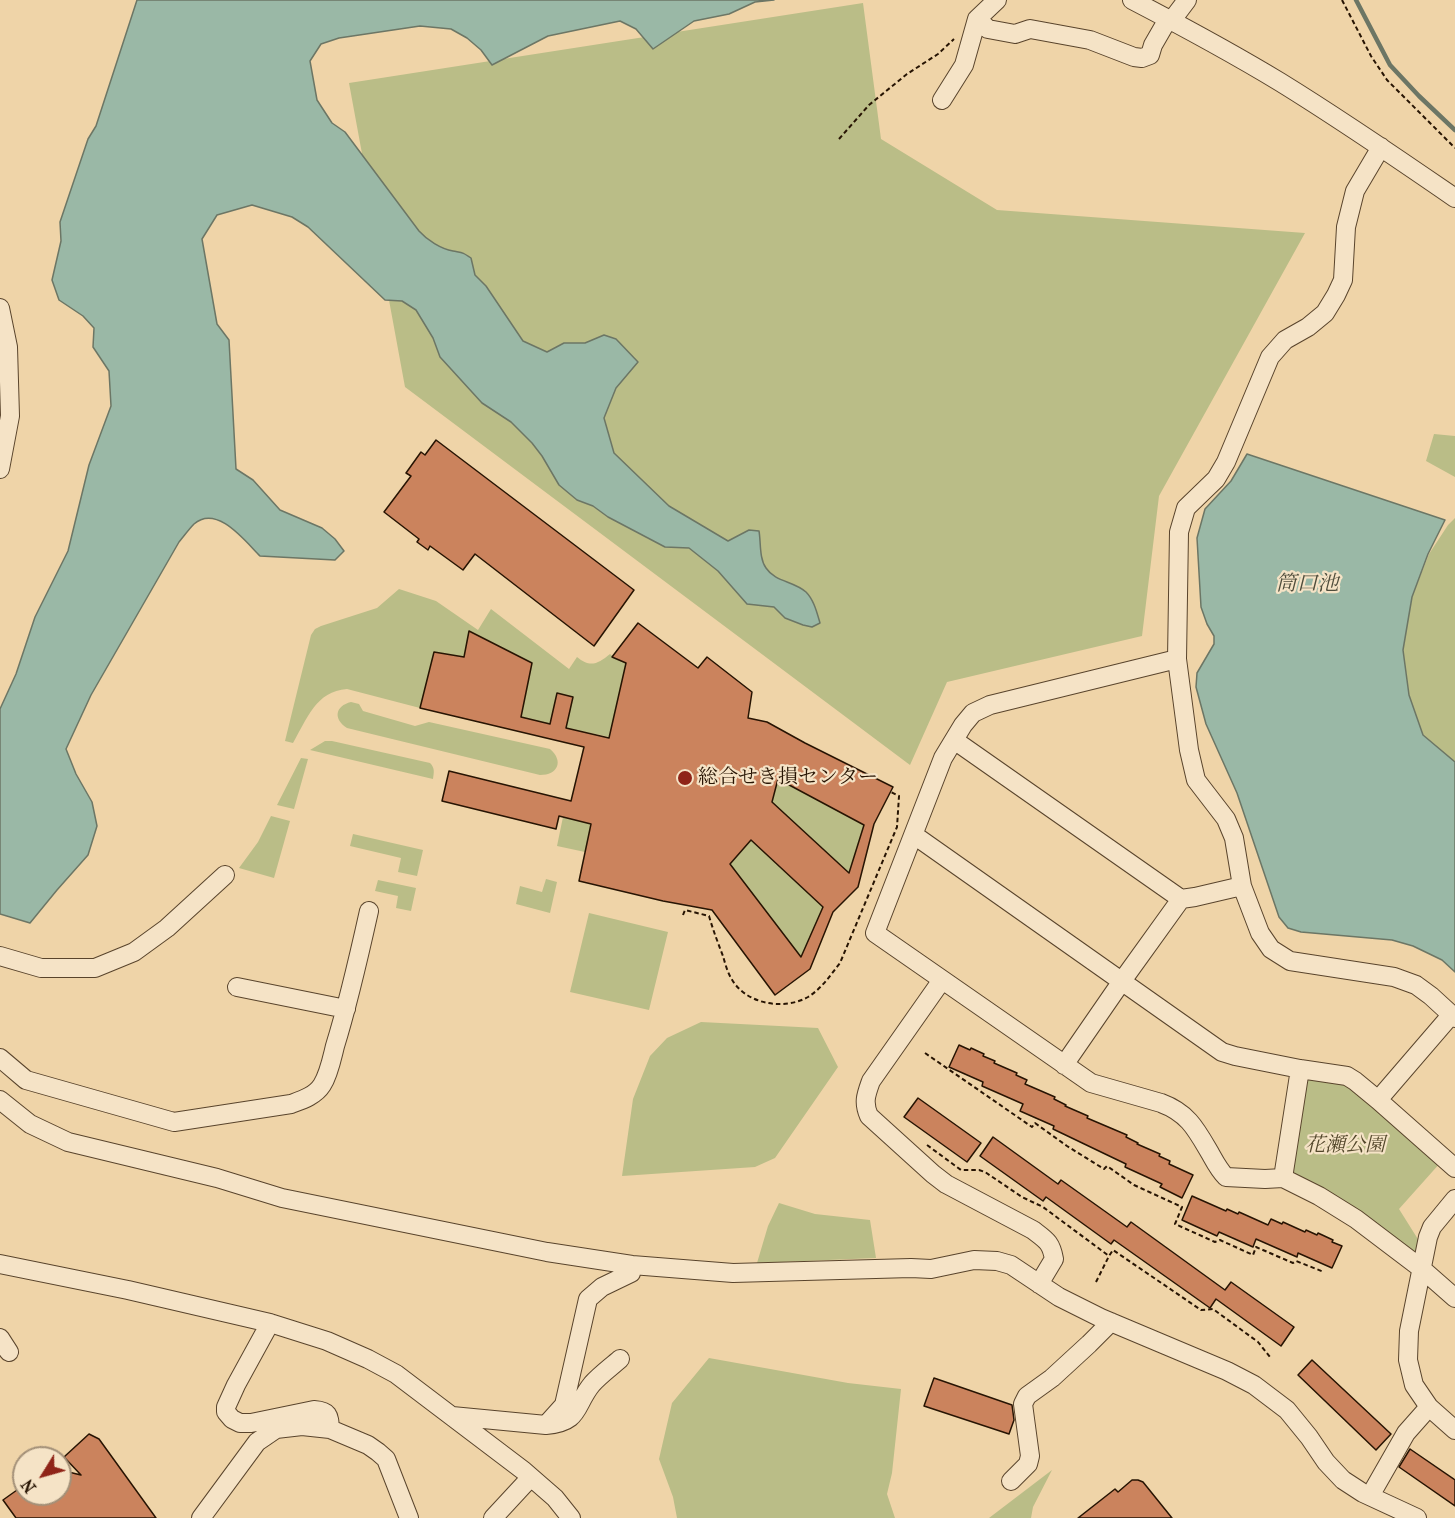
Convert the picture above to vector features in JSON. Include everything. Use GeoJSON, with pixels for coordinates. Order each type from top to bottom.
{"type":"FeatureCollection","features":[{"type":"Feature","properties":{"kind":"street"},"geometry":{"type":"LineString","coordinates":[[942,100],[964,65],[977,19],[997,0]]}},
{"type":"Feature","properties":{"kind":"street"},"geometry":{"type":"LineString","coordinates":[[1132,0],[1280,82],[1455,198]]}},
{"type":"Feature","properties":{"kind":"street"},"geometry":{"type":"LineString","coordinates":[[977,19],[988,29],[1015,34],[1030,29],[1090,40],[1142,58],[1150,55],[1153,45],[1170,19],[1187,0]]}},
{"type":"Feature","properties":{"kind":"street"},"geometry":{"type":"LineString","coordinates":[[1378,1100],[1453,1016],[1416,986],[1394,977],[1290,961],[1271,949],[1260,933],[1242,886],[1234,838],[1226,819],[1197,780],[1189,750],[1177,659],[1179,532],[1186,508],[1216,479],[1226,462],[1270,357],[1285,340],[1308,327],[1325,313],[1336,295],[1343,280],[1346,228],[1355,191],[1381,147]]}},
{"type":"Feature","properties":{"kind":"street"},"geometry":{"type":"LineString","coordinates":[[0,308],[8,347],[4,366],[10,416],[0,469]]}},
{"type":"Feature","properties":{"kind":"street"},"geometry":{"type":"LineString","coordinates":[[1177,659],[990,705],[973,713],[943,758],[875,933],[1091,1083],[1172,1107],[1197,1129],[1220,1171],[1226,1177],[1282,1178],[1319,1196],[1356,1219],[1422,1269],[1455,1298]]}},
{"type":"Feature","properties":{"kind":"street"},"geometry":{"type":"LineString","coordinates":[[954,740],[1181,899],[1242,886]]}},
{"type":"Feature","properties":{"kind":"street"},"geometry":{"type":"LineString","coordinates":[[914,835],[1222,1052],[1300,1069],[1347,1076],[1378,1100],[1455,1168]]}},
{"type":"Feature","properties":{"kind":"street"},"geometry":{"type":"LineString","coordinates":[[0,956],[41,968],[95,968],[134,952],[167,928],[225,875]]}},
{"type":"Feature","properties":{"kind":"street"},"geometry":{"type":"LineString","coordinates":[[1064,1065],[1181,899]]}},
{"type":"Feature","properties":{"kind":"street"},"geometry":{"type":"LineString","coordinates":[[0,1058],[26,1080],[174,1122],[291,1104],[314,1094],[322,1084],[346,1009],[369,911]]}},
{"type":"Feature","properties":{"kind":"street"},"geometry":{"type":"LineString","coordinates":[[942,980],[871,1081],[865,1107],[869,1116],[946,1184],[1033,1230],[1046,1240],[1052,1248],[1054,1259],[1039,1284]]}},
{"type":"Feature","properties":{"kind":"street"},"geometry":{"type":"LineString","coordinates":[[237,987],[346,1009]]}},
{"type":"Feature","properties":{"kind":"street"},"geometry":{"type":"LineString","coordinates":[[1282,1178],[1300,1069]]}},
{"type":"Feature","properties":{"kind":"street"},"geometry":{"type":"LineString","coordinates":[[0,1100],[30,1124],[68,1142],[217,1178],[282,1198],[548,1252],[632,1265],[733,1273],[931,1269],[987,1259],[1011,1265],[1059,1297],[1254,1385],[1287,1410],[1326,1462],[1343,1480],[1370,1496],[1417,1518]]}},
{"type":"Feature","properties":{"kind":"street"},"geometry":{"type":"LineString","coordinates":[[1455,1199],[1432,1227],[1428,1237],[1409,1331],[1408,1360],[1414,1385],[1429,1407],[1455,1430]]}},
{"type":"Feature","properties":{"kind":"street"},"geometry":{"type":"LineString","coordinates":[[0,1264],[128,1290],[270,1323],[327,1341],[368,1359],[396,1374],[531,1477],[555,1498],[571,1518]]}},
{"type":"Feature","properties":{"kind":"street"},"geometry":{"type":"LineString","coordinates":[[546,1425],[564,1405],[588,1299],[602,1287],[631,1273],[632,1265]]}},
{"type":"Feature","properties":{"kind":"street"},"geometry":{"type":"LineString","coordinates":[[1011,1481],[1028,1464],[1030,1456],[1023,1404],[1027,1396],[1052,1378],[1111,1322]]}},
{"type":"Feature","properties":{"kind":"street"},"geometry":{"type":"LineString","coordinates":[[270,1323],[225,1407],[226,1412],[240,1423],[320,1410],[329,1416],[330,1429]]}},
{"type":"Feature","properties":{"kind":"street"},"geometry":{"type":"LineString","coordinates":[[452,1416],[546,1425],[559,1424],[575,1414],[586,1391],[620,1359]]}},
{"type":"Feature","properties":{"kind":"street"},"geometry":{"type":"LineString","coordinates":[[1370,1496],[1406,1433],[1429,1407]]}},
{"type":"Feature","properties":{"kind":"street"},"geometry":{"type":"LineString","coordinates":[[201,1518],[257,1442],[276,1429],[302,1426],[330,1429],[368,1445],[378,1452],[386,1459],[409,1518]]}},
{"type":"Feature","properties":{"kind":"street"},"geometry":{"type":"LineString","coordinates":[[493,1518],[531,1477]]}},
{"type":"Feature","properties":{"kind":"path"},"geometry":{"type":"LineString","coordinates":[[1342,0],[1371,56],[1387,80],[1455,148]]}},
{"type":"Feature","properties":{"kind":"path"},"geometry":{"type":"LineString","coordinates":[[840,139],[869,105],[907,74],[938,54],[957,35]]}},
{"type":"Feature","properties":{"kind":"path"},"geometry":{"type":"LineString","coordinates":[[683,915],[685,910],[709,916],[730,977],[738,988],[754,999],[772,1005],[790,1003],[807,997],[825,983],[840,963],[897,827],[899,796],[891,792]]}},
{"type":"Feature","properties":{"kind":"path"},"geometry":{"type":"LineString","coordinates":[[925,1053],[1032,1127],[1035,1124],[1104,1169],[1107,1166],[1134,1185],[1182,1207],[1175,1224],[1215,1242],[1220,1240],[1253,1255],[1256,1247],[1293,1263],[1296,1261],[1324,1272]]}},
{"type":"Feature","properties":{"kind":"path"},"geometry":{"type":"LineString","coordinates":[[927,1144],[961,1170],[985,1172],[1022,1197],[1043,1207],[1109,1256]]}},
{"type":"Feature","properties":{"kind":"path"},"geometry":{"type":"LineString","coordinates":[[1096,1282],[1113,1250],[1201,1310],[1213,1309],[1258,1342],[1270,1357]]}},
{"type":"Feature","properties":{"kind":"green space"},"geometry":{"type":"Polygon","coordinates":[[[863,3],[881,139],[997,210],[1305,233],[1159,496],[1142,636],[947,682],[910,765],[405,387],[349,83],[863,3]]]}},
{"type":"Feature","properties":{"kind":"green space"},"geometry":{"type":"Polygon","coordinates":[[[1434,434],[1455,436],[1455,477],[1426,461],[1434,434]]]}},
{"type":"Feature","properties":{"kind":"green space"},"geometry":{"type":"Polygon","coordinates":[[[1455,518],[1455,762],[1423,735],[1409,695],[1403,650],[1412,597],[1429,554],[1455,518]]]}},
{"type":"Feature","properties":{"kind":"green space"},"geometry":{"type":"Polygon","coordinates":[[[399,589],[436,601],[478,630],[491,609],[569,669],[577,657],[590,664],[610,654],[626,663],[610,737],[566,728],[573,697],[557,693],[550,724],[520,718],[469,632],[464,657],[434,652],[420,708],[347,689],[336,691],[327,695],[314,708],[293,743],[285,741],[311,635],[315,629],[377,608],[399,589]]]}},
{"type":"Feature","properties":{"kind":"green space"},"geometry":{"type":"Polygon","coordinates":[[[351,702],[359,704],[363,711],[415,726],[429,722],[550,749],[557,758],[557,766],[551,773],[540,775],[347,728],[339,721],[338,713],[342,706],[351,702]]]}},
{"type":"Feature","properties":{"kind":"green space"},"geometry":{"type":"Polygon","coordinates":[[[325,741],[430,763],[434,772],[433,779],[310,750],[325,741]]]}},
{"type":"Feature","properties":{"kind":"green space"},"geometry":{"type":"Polygon","coordinates":[[[301,758],[308,759],[294,809],[277,805],[301,758]]]}},
{"type":"Feature","properties":{"kind":"green space"},"geometry":{"type":"Polygon","coordinates":[[[603,767],[585,852],[557,846],[563,817],[574,820],[603,767]]]}},
{"type":"Feature","properties":{"kind":"green space"},"geometry":{"type":"Polygon","coordinates":[[[778,779],[864,825],[849,873],[772,802],[778,779]]]}},
{"type":"Feature","properties":{"kind":"green space"},"geometry":{"type":"Polygon","coordinates":[[[271,816],[290,821],[274,878],[239,868],[258,842],[271,816]]]}},
{"type":"Feature","properties":{"kind":"green space"},"geometry":{"type":"Polygon","coordinates":[[[353,834],[423,850],[417,876],[398,872],[401,858],[350,846],[353,834]]]}},
{"type":"Feature","properties":{"kind":"green space"},"geometry":{"type":"Polygon","coordinates":[[[751,840],[823,907],[801,957],[730,864],[751,840]]]}},
{"type":"Feature","properties":{"kind":"green space"},"geometry":{"type":"Polygon","coordinates":[[[546,879],[557,882],[550,913],[516,904],[520,886],[542,892],[546,879]]]}},
{"type":"Feature","properties":{"kind":"green space"},"geometry":{"type":"Polygon","coordinates":[[[378,880],[416,888],[411,911],[396,908],[398,896],[375,891],[378,880]]]}},
{"type":"Feature","properties":{"kind":"green space"},"geometry":{"type":"Polygon","coordinates":[[[589,913],[668,932],[649,1010],[570,992],[589,913]]]}},
{"type":"Feature","properties":{"kind":"green space"},"geometry":{"type":"Polygon","coordinates":[[[701,1022],[818,1028],[838,1067],[775,1158],[755,1167],[622,1176],[633,1099],[650,1056],[667,1038],[701,1022]]]}},
{"type":"Feature","properties":{"kind":"green space","name":"花瀬公園"},"geometry":{"type":"Polygon","coordinates":[[[1304,1078],[1345,1082],[1441,1162],[1399,1209],[1421,1244],[1419,1250],[1410,1254],[1289,1172],[1304,1078]]]}},
{"type":"Feature","properties":{"kind":"green space"},"geometry":{"type":"Polygon","coordinates":[[[779,1203],[815,1214],[870,1220],[876,1258],[757,1263],[768,1226],[779,1203]]]}},
{"type":"Feature","properties":{"kind":"green space"},"geometry":{"type":"Polygon","coordinates":[[[709,1358],[848,1383],[901,1389],[892,1473],[887,1494],[895,1518],[677,1518],[673,1497],[659,1459],[672,1403],[709,1358]]]}},
{"type":"Feature","properties":{"kind":"green space"},"geometry":{"type":"Polygon","coordinates":[[[1052,1470],[1033,1507],[1031,1518],[989,1518],[1052,1470]]]}},
{"type":"Feature","properties":{"kind":"water"},"geometry":{"type":"Polygon","coordinates":[[[137,0],[774,0],[755,2],[729,14],[694,21],[653,49],[636,29],[620,21],[548,36],[492,65],[481,50],[467,38],[451,29],[420,26],[339,38],[321,44],[310,61],[317,100],[332,123],[345,132],[422,234],[439,246],[471,258],[475,275],[486,286],[523,341],[547,352],[564,343],[585,343],[604,335],[616,339],[638,362],[616,388],[604,418],[614,453],[669,506],[728,541],[749,530],[759,531],[761,555],[766,568],[774,576],[801,588],[809,595],[820,623],[812,627],[803,625],[785,618],[774,607],[747,604],[718,571],[689,548],[665,547],[608,517],[593,506],[577,500],[559,485],[532,443],[511,422],[482,403],[440,357],[433,338],[416,310],[402,301],[385,300],[308,227],[292,217],[252,205],[217,215],[202,239],[217,324],[229,340],[236,469],[253,480],[280,510],[322,528],[344,551],[335,560],[260,556],[239,534],[221,521],[212,518],[203,519],[190,528],[179,542],[91,695],[66,749],[76,774],[92,802],[97,826],[88,855],[30,923],[0,914],[0,709],[16,674],[35,617],[68,551],[89,465],[111,406],[109,371],[93,347],[94,328],[83,316],[59,300],[52,280],[61,241],[60,222],[88,139],[96,126],[137,0]]]}},
{"type":"Feature","properties":{"kind":"water","name":"筒口池"},"geometry":{"type":"Polygon","coordinates":[[[1247,454],[1445,520],[1428,554],[1412,597],[1403,650],[1409,695],[1423,735],[1455,762],[1455,972],[1442,960],[1413,946],[1392,940],[1301,932],[1288,928],[1279,917],[1237,793],[1206,724],[1196,687],[1197,673],[1214,644],[1214,636],[1201,607],[1197,538],[1205,509],[1231,481],[1247,454]]]}},
{"type":"Feature","properties":{"kind":"building"},"geometry":{"type":"Polygon","coordinates":[[[436,440],[634,590],[594,646],[475,554],[463,570],[430,546],[428,550],[417,542],[419,539],[384,512],[411,476],[406,473],[421,452],[425,455],[436,440]]]}},
{"type":"Feature","properties":{"kind":"building"},"geometry":{"type":"Polygon","coordinates":[[[638,623],[698,668],[707,657],[752,692],[748,718],[767,722],[893,787],[874,824],[858,887],[833,912],[810,969],[775,995],[712,910],[579,881],[591,824],[559,816],[556,829],[442,801],[449,771],[571,801],[584,747],[420,708],[434,652],[464,657],[469,631],[532,663],[521,717],[550,724],[557,693],[573,697],[566,728],[609,738],[626,663],[612,657],[638,623]],[[778,779],[772,802],[849,873],[864,825],[778,779]],[[751,840],[730,864],[801,957],[823,907],[751,840]]]}},
{"type":"Feature","properties":{"kind":"building"},"geometry":{"type":"Polygon","coordinates":[[[959,1045],[984,1054],[983,1056],[995,1061],[994,1063],[1027,1080],[1025,1084],[1055,1097],[1054,1099],[1065,1106],[1088,1116],[1087,1118],[1127,1135],[1126,1137],[1137,1144],[1160,1154],[1159,1156],[1170,1161],[1169,1164],[1193,1175],[1182,1198],[1160,1187],[1162,1184],[1125,1167],[1126,1164],[1020,1111],[1023,1104],[982,1086],[983,1082],[949,1067],[959,1045]]]}},
{"type":"Feature","properties":{"kind":"building"},"geometry":{"type":"Polygon","coordinates":[[[918,1098],[981,1143],[967,1162],[904,1117],[918,1098]]]}},
{"type":"Feature","properties":{"kind":"building"},"geometry":{"type":"Polygon","coordinates":[[[993,1137],[1058,1184],[1061,1180],[1127,1227],[1131,1222],[1225,1290],[1231,1282],[1294,1327],[1281,1346],[1216,1299],[1210,1308],[1114,1240],[1111,1244],[1046,1197],[1043,1201],[980,1156],[993,1137]]]}},
{"type":"Feature","properties":{"kind":"building"},"geometry":{"type":"Polygon","coordinates":[[[1192,1196],[1226,1211],[1227,1209],[1238,1214],[1239,1212],[1268,1225],[1271,1219],[1305,1232],[1306,1230],[1317,1235],[1318,1233],[1342,1246],[1332,1268],[1298,1253],[1297,1257],[1256,1239],[1253,1247],[1219,1232],[1217,1236],[1182,1220],[1192,1196]]]}},
{"type":"Feature","properties":{"kind":"building"},"geometry":{"type":"Polygon","coordinates":[[[1312,1360],[1391,1434],[1376,1450],[1298,1375],[1312,1360]]]}},
{"type":"Feature","properties":{"kind":"building"},"geometry":{"type":"Polygon","coordinates":[[[934,1378],[1012,1405],[1014,1420],[1009,1434],[924,1406],[934,1378]]]}},
{"type":"Feature","properties":{"kind":"building"},"geometry":{"type":"Polygon","coordinates":[[[89,1434],[99,1439],[156,1518],[16,1518],[3,1500],[12,1494],[12,1506],[72,1506],[72,1473],[81,1475],[72,1465],[72,1450],[89,1434]]]}},
{"type":"Feature","properties":{"kind":"building"},"geometry":{"type":"Polygon","coordinates":[[[1410,1449],[1455,1480],[1455,1506],[1399,1467],[1410,1449]]]}},
{"type":"Feature","properties":{"kind":"building"},"geometry":{"type":"Polygon","coordinates":[[[1132,1480],[1143,1482],[1172,1518],[1078,1518],[1115,1489],[1118,1492],[1132,1480]]]}},
{"type":"Feature","properties":{"kind":"waterway"},"geometry":{"type":"LineString","coordinates":[[1356,0],[1390,65],[1455,130]]}},
{"type":"Feature","properties":{"kind":"place","name":"総合せき損センター"},"geometry":{"type":"Point","coordinates":[685,778]}}]}
